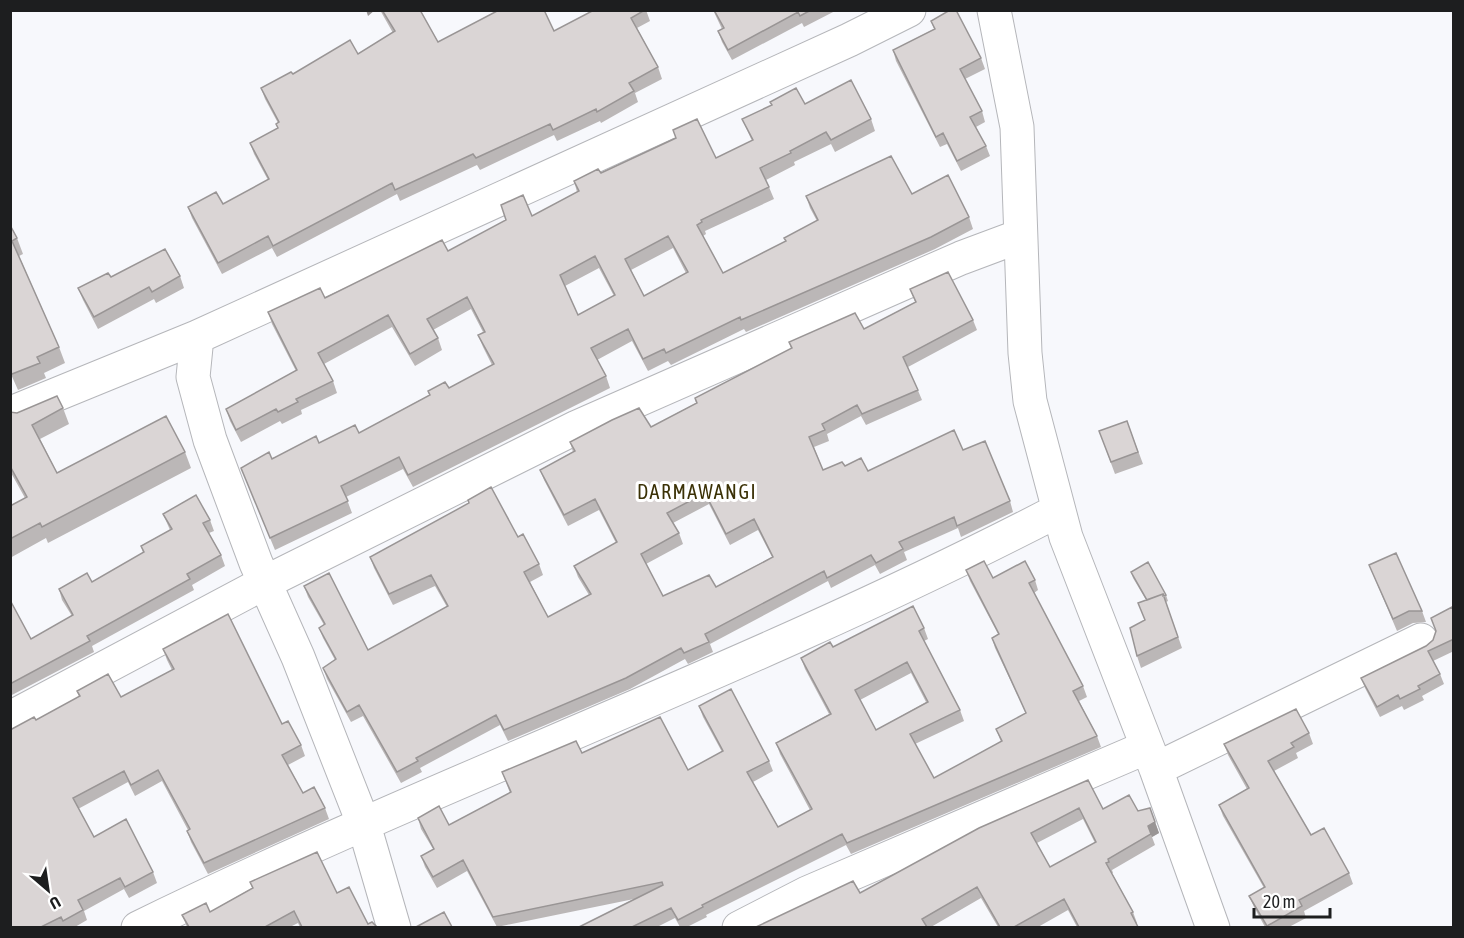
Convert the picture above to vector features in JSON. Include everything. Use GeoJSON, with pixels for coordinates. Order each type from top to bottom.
{"type":"FeatureCollection","features":[{"type":"Feature","properties":{"kind":"street"},"geometry":{"type":"LineString","coordinates":[[16,411],[196,337],[849,40],[909,10]]}},
{"type":"Feature","properties":{"kind":"street"},"geometry":{"type":"LineString","coordinates":[[994,10],[1017,126],[1025,353],[1030,401],[1057,511],[1213,927]]}},
{"type":"Feature","properties":{"kind":"street"},"geometry":{"type":"LineString","coordinates":[[10,718],[264,583],[577,427],[960,258],[1020,236]]}},
{"type":"Feature","properties":{"kind":"street"},"geometry":{"type":"LineString","coordinates":[[196,337],[193,362],[196,394],[264,583],[298,657],[364,825],[394,927]]}},
{"type":"Feature","properties":{"kind":"street"},"geometry":{"type":"LineString","coordinates":[[138,927],[364,825],[755,656],[964,560],[1057,511]]}},
{"type":"Feature","properties":{"kind":"street"},"geometry":{"type":"LineString","coordinates":[[739,927],[807,893],[1151,758],[1421,640]]}},
{"type":"Feature","properties":{"kind":"building"},"geometry":{"type":"Polygon","coordinates":[[[382,10],[420,10],[438,42],[499,10],[544,10],[554,31],[594,10],[645,10],[631,18],[658,67],[629,83],[634,91],[597,112],[596,109],[553,130],[550,124],[476,158],[473,154],[395,190],[392,183],[273,246],[268,236],[218,263],[188,207],[216,192],[223,204],[269,179],[250,143],[278,128],[276,124],[279,122],[261,88],[291,72],[293,74],[350,40],[358,54],[395,31],[382,10]]]}},
{"type":"Feature","properties":{"kind":"building"},"geometry":{"type":"Polygon","coordinates":[[[714,10],[811,10],[800,16],[798,12],[728,50],[718,31],[724,28],[714,10]]]}},
{"type":"Feature","properties":{"kind":"building"},"geometry":{"type":"Polygon","coordinates":[[[950,10],[956,10],[981,58],[960,69],[982,111],[970,117],[986,146],[957,161],[943,133],[936,137],[893,50],[935,29],[931,21],[950,10]]]}},
{"type":"Feature","properties":{"kind":"building"},"geometry":{"type":"Polygon","coordinates":[[[851,80],[871,119],[831,140],[826,132],[760,168],[769,187],[701,220],[702,222],[697,225],[723,273],[786,241],[784,238],[818,220],[806,196],[891,156],[912,194],[948,175],[969,217],[931,237],[741,320],[740,317],[666,353],[664,349],[643,359],[628,329],[591,348],[606,376],[408,475],[399,457],[341,486],[348,501],[270,538],[241,468],[269,452],[272,459],[316,436],[319,443],[355,425],[359,433],[430,395],[428,391],[445,382],[449,388],[494,364],[478,335],[485,332],[467,297],[427,319],[438,338],[410,354],[388,315],[318,353],[333,381],[296,399],[298,402],[278,412],[276,409],[236,430],[226,409],[297,370],[268,312],[320,288],[325,298],[442,240],[448,251],[506,220],[501,205],[523,195],[532,216],[579,191],[574,181],[598,169],[601,173],[676,138],[673,130],[697,119],[716,158],[753,140],[742,119],[772,105],[770,102],[796,88],[805,104],[851,80]],[[668,236],[625,259],[644,296],[688,272],[668,236]],[[595,256],[560,275],[578,315],[615,295],[595,256]]]}},
{"type":"Feature","properties":{"kind":"building"},"geometry":{"type":"Polygon","coordinates":[[[10,225],[17,238],[12,241],[59,347],[37,357],[40,363],[12,374],[10,370],[10,225]]]}},
{"type":"Feature","properties":{"kind":"building"},"geometry":{"type":"Polygon","coordinates":[[[165,249],[180,276],[152,292],[149,287],[94,317],[78,288],[108,273],[111,277],[165,249]]]}},
{"type":"Feature","properties":{"kind":"building"},"geometry":{"type":"Polygon","coordinates":[[[948,272],[973,320],[903,357],[918,390],[862,414],[857,405],[822,424],[825,430],[809,437],[823,470],[842,462],[845,466],[861,458],[868,471],[954,430],[963,450],[985,441],[1010,501],[957,526],[954,517],[899,542],[903,549],[876,563],[871,555],[827,578],[824,571],[705,634],[709,642],[684,653],[681,648],[626,678],[504,730],[496,715],[416,758],[418,761],[397,772],[359,705],[347,712],[323,668],[336,659],[319,628],[325,624],[304,586],[329,573],[368,650],[448,606],[431,575],[389,594],[370,557],[469,503],[468,500],[491,487],[518,537],[523,534],[539,564],[524,572],[548,617],[591,594],[574,566],[617,542],[595,499],[564,515],[540,470],[575,451],[570,442],[639,408],[651,427],[697,403],[695,398],[792,348],[789,342],[855,313],[864,329],[916,302],[910,289],[948,272]],[[705,493],[667,513],[679,533],[641,554],[663,596],[709,575],[716,587],[773,557],[754,519],[726,534],[705,493]]]}},
{"type":"Feature","properties":{"kind":"building"},"geometry":{"type":"Polygon","coordinates":[[[57,396],[63,408],[32,425],[57,473],[166,416],[185,452],[42,527],[40,523],[10,539],[10,506],[27,497],[10,466],[10,412],[17,413],[57,396]]]}},
{"type":"Feature","properties":{"kind":"building"},"geometry":{"type":"Polygon","coordinates":[[[1127,421],[1138,452],[1111,462],[1099,431],[1127,421]]]}},
{"type":"Feature","properties":{"kind":"building"},"geometry":{"type":"Polygon","coordinates":[[[196,495],[210,520],[203,523],[221,555],[187,574],[190,579],[87,636],[90,641],[10,684],[10,600],[31,639],[73,615],[59,589],[87,573],[92,582],[144,552],[141,546],[172,529],[163,514],[196,495]]]}},
{"type":"Feature","properties":{"kind":"building"},"geometry":{"type":"Polygon","coordinates":[[[1396,553],[1422,611],[1409,611],[1393,619],[1369,565],[1396,553]]]}},
{"type":"Feature","properties":{"kind":"building"},"geometry":{"type":"Polygon","coordinates":[[[984,561],[993,578],[1025,561],[1035,580],[1029,583],[1083,686],[1073,691],[1097,736],[847,843],[842,834],[702,905],[703,907],[678,920],[671,908],[632,927],[579,927],[663,885],[662,882],[493,917],[463,860],[433,877],[421,856],[434,849],[418,818],[439,806],[449,825],[511,792],[502,772],[576,741],[582,753],[660,717],[688,770],[723,751],[699,706],[731,689],[769,761],[747,772],[778,827],[812,809],[776,743],[831,714],[801,658],[830,642],[833,647],[913,606],[924,628],[919,631],[960,710],[910,734],[934,778],[1002,741],[996,729],[1026,713],[992,638],[999,634],[966,570],[984,561]],[[907,662],[855,690],[876,730],[928,702],[907,662]]]}},
{"type":"Feature","properties":{"kind":"building"},"geometry":{"type":"Polygon","coordinates":[[[1148,562],[1166,595],[1147,600],[1131,572],[1148,562]]]}},
{"type":"Feature","properties":{"kind":"building"},"geometry":{"type":"Polygon","coordinates":[[[1163,594],[1178,637],[1137,656],[1130,628],[1145,620],[1138,603],[1163,594]]]}},
{"type":"Feature","properties":{"kind":"building"},"geometry":{"type":"Polygon","coordinates":[[[1452,607],[1454,610],[1454,639],[1428,651],[1440,674],[1418,686],[1420,689],[1400,699],[1398,695],[1377,707],[1361,678],[1426,646],[1433,640],[1436,631],[1431,618],[1452,607]]]}},
{"type":"Feature","properties":{"kind":"building"},"geometry":{"type":"Polygon","coordinates":[[[228,614],[282,724],[288,721],[301,745],[282,755],[303,793],[314,787],[325,808],[204,863],[187,831],[190,829],[158,770],[131,785],[124,771],[73,798],[94,837],[126,819],[153,872],[125,887],[120,878],[78,900],[83,910],[63,921],[61,917],[41,927],[10,927],[10,730],[34,717],[36,720],[80,696],[77,691],[108,674],[121,697],[174,669],[163,649],[228,614]]]}},
{"type":"Feature","properties":{"kind":"building"},"geometry":{"type":"Polygon","coordinates":[[[1296,709],[1309,733],[1291,743],[1294,747],[1268,761],[1311,835],[1324,828],[1349,873],[1299,900],[1302,906],[1267,926],[1249,896],[1265,887],[1219,805],[1249,788],[1224,744],[1296,709]]]}},
{"type":"Feature","properties":{"kind":"building"},"geometry":{"type":"Polygon","coordinates":[[[1088,780],[1103,809],[1129,795],[1138,811],[1150,808],[1155,822],[1148,826],[1151,834],[1108,859],[1109,862],[1106,863],[1133,912],[1131,913],[1138,927],[1079,927],[1064,899],[1014,927],[1000,927],[977,887],[922,919],[927,927],[756,927],[853,881],[860,893],[979,828],[1088,780]],[[1079,808],[1031,833],[1050,867],[1096,842],[1079,808]]]}},
{"type":"Feature","properties":{"kind":"building"},"geometry":{"type":"Polygon","coordinates":[[[317,852],[337,893],[349,887],[368,924],[372,922],[377,927],[302,927],[294,911],[265,927],[189,927],[182,915],[206,903],[210,912],[253,888],[250,882],[317,852]]]}},
{"type":"Feature","properties":{"kind":"building"},"geometry":{"type":"Polygon","coordinates":[[[444,912],[452,927],[416,927],[444,912]]]}},
{"type":"Feature","properties":{"kind":"district","name":"DARMAWANGI"},"geometry":{"type":"Point","coordinates":[697,492]}}]}
